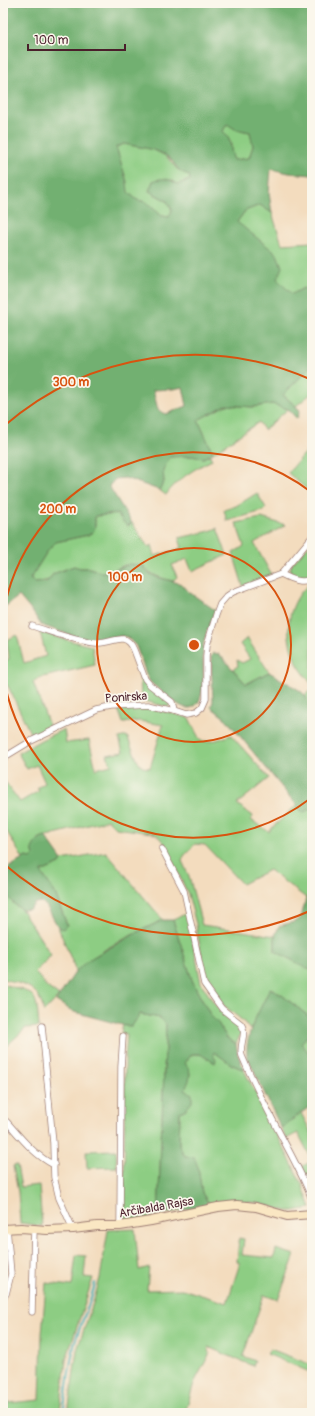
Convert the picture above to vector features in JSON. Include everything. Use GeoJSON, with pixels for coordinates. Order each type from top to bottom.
{"type":"FeatureCollection","features":[{"type":"Feature","properties":{"kind":"street"},"geometry":{"type":"LineString","coordinates":[[312,537],[281,574],[297,581],[308,581],[312,579]]}},
{"type":"Feature","properties":{"kind":"street","name":"Ponirska"},"geometry":{"type":"LineString","coordinates":[[3,758],[31,741],[96,710],[111,707],[148,705],[174,710],[186,715],[196,713],[204,705],[206,699],[207,645],[217,609],[220,604],[226,596],[233,592],[281,574]]}},
{"type":"Feature","properties":{"kind":"street"},"geometry":{"type":"LineString","coordinates":[[32,626],[95,643],[106,643],[122,639],[126,640],[132,645],[147,682],[172,702],[174,710]]}},
{"type":"Feature","properties":{"kind":"street"},"geometry":{"type":"LineString","coordinates":[[162,849],[184,891],[204,984],[222,1009],[243,1027],[244,1034],[242,1055],[277,1129],[304,1179],[312,1199]]}},
{"type":"Feature","properties":{"kind":"street"},"geometry":{"type":"LineString","coordinates":[[42,1026],[56,1191],[73,1229]]}},
{"type":"Feature","properties":{"kind":"street"},"geometry":{"type":"LineString","coordinates":[[120,1226],[121,1067],[123,1036]]}},
{"type":"Feature","properties":{"kind":"street"},"geometry":{"type":"LineString","coordinates":[[7,1122],[35,1153],[54,1165]]}},
{"type":"Feature","properties":{"kind":"street","name":"Arčibalda Rajsa"},"geometry":{"type":"LineString","coordinates":[[5,1228],[47,1230],[97,1226],[120,1226],[218,1207],[237,1205],[256,1207],[287,1216],[312,1214]]}},
{"type":"Feature","properties":{"kind":"street"},"geometry":{"type":"LineString","coordinates":[[5,1228],[11,1274],[6,1294]]}},
{"type":"Feature","properties":{"kind":"street"},"geometry":{"type":"LineString","coordinates":[[32,1312],[34,1229]]}},
{"type":"Feature","properties":{"kind":"green space"},"geometry":{"type":"Polygon","coordinates":[[[3,3],[312,3],[312,175],[289,173],[271,169],[269,193],[272,213],[260,205],[245,211],[237,222],[277,254],[282,267],[277,279],[292,294],[304,288],[312,296],[312,365],[283,395],[300,410],[297,419],[288,409],[272,404],[253,407],[226,405],[198,420],[213,453],[203,458],[191,456],[170,457],[163,470],[164,482],[159,490],[125,478],[115,479],[109,486],[132,523],[127,526],[117,514],[95,516],[95,527],[93,532],[88,535],[56,542],[48,550],[30,579],[35,583],[45,582],[49,580],[53,574],[74,566],[80,568],[91,568],[99,572],[109,572],[130,564],[143,566],[149,573],[157,577],[182,584],[189,592],[215,610],[203,648],[203,683],[199,700],[195,706],[189,708],[185,707],[169,698],[151,683],[148,679],[136,646],[127,637],[123,636],[99,640],[76,637],[41,625],[19,596],[3,608],[3,3]],[[227,124],[223,131],[230,141],[234,160],[249,158],[253,146],[250,132],[235,129],[227,124]],[[124,144],[116,147],[127,182],[128,192],[137,200],[146,202],[162,216],[169,217],[172,210],[167,201],[149,191],[153,181],[166,179],[178,184],[190,180],[189,175],[180,171],[172,160],[156,151],[124,144]],[[183,387],[153,390],[158,410],[166,414],[187,406],[183,387]]]}},
{"type":"Feature","properties":{"kind":"green space"},"geometry":{"type":"Polygon","coordinates":[[[227,123],[235,129],[250,132],[253,146],[249,158],[234,160],[231,154],[231,143],[223,131],[227,123]]]}},
{"type":"Feature","properties":{"kind":"green space"},"geometry":{"type":"Polygon","coordinates":[[[124,144],[152,149],[166,156],[177,169],[189,175],[190,180],[178,184],[171,180],[153,181],[149,191],[167,201],[172,210],[169,217],[162,216],[146,202],[137,200],[127,192],[127,182],[116,147],[124,144]]]}},
{"type":"Feature","properties":{"kind":"green space"},"geometry":{"type":"Polygon","coordinates":[[[260,205],[272,213],[282,244],[312,242],[312,296],[303,288],[292,295],[277,279],[237,222],[245,211],[260,205]]]}},
{"type":"Feature","properties":{"kind":"green space"},"geometry":{"type":"Polygon","coordinates":[[[312,365],[312,393],[296,406],[283,395],[312,365]]]}},
{"type":"Feature","properties":{"kind":"green space"},"geometry":{"type":"Polygon","coordinates":[[[272,404],[288,409],[264,430],[259,422],[213,453],[198,420],[226,405],[253,407],[272,404]]]}},
{"type":"Feature","properties":{"kind":"green space"},"geometry":{"type":"Polygon","coordinates":[[[312,445],[312,494],[288,473],[312,445]]]}},
{"type":"Feature","properties":{"kind":"green space"},"geometry":{"type":"Polygon","coordinates":[[[210,455],[212,460],[193,470],[181,479],[166,495],[159,490],[164,482],[163,470],[170,457],[191,456],[203,458],[210,455]]]}},
{"type":"Feature","properties":{"kind":"green space"},"geometry":{"type":"Polygon","coordinates":[[[257,493],[266,508],[263,511],[227,521],[224,510],[236,506],[257,493]]]}},
{"type":"Feature","properties":{"kind":"green space"},"geometry":{"type":"Polygon","coordinates":[[[117,514],[127,526],[132,523],[148,547],[152,545],[155,556],[182,548],[179,538],[217,528],[227,555],[192,571],[187,559],[172,565],[177,577],[173,581],[153,574],[143,566],[125,565],[109,572],[99,572],[91,568],[80,568],[74,566],[53,574],[49,580],[35,583],[30,579],[48,550],[56,542],[88,535],[95,527],[95,516],[117,514]]]}},
{"type":"Feature","properties":{"kind":"green space"},"geometry":{"type":"Polygon","coordinates":[[[261,518],[286,525],[254,543],[271,574],[243,586],[233,553],[244,546],[236,523],[261,518]]]}},
{"type":"Feature","properties":{"kind":"green space"},"geometry":{"type":"Polygon","coordinates":[[[312,542],[312,576],[303,578],[290,573],[291,565],[312,542]]]}},
{"type":"Feature","properties":{"kind":"green space"},"geometry":{"type":"Polygon","coordinates":[[[312,582],[312,685],[295,659],[291,649],[289,628],[293,607],[304,589],[312,582]]]}},
{"type":"Feature","properties":{"kind":"green space"},"geometry":{"type":"Polygon","coordinates":[[[40,632],[92,646],[95,665],[39,678],[33,682],[50,728],[32,737],[8,686],[3,684],[3,661],[9,659],[7,640],[17,635],[24,663],[46,656],[40,632]]]}},
{"type":"Feature","properties":{"kind":"green space"},"geometry":{"type":"Polygon","coordinates":[[[247,638],[269,672],[246,684],[233,669],[238,666],[237,660],[242,663],[250,659],[240,644],[247,638]]]}},
{"type":"Feature","properties":{"kind":"green space"},"geometry":{"type":"Polygon","coordinates":[[[213,653],[219,654],[246,684],[269,672],[305,695],[312,712],[312,808],[303,813],[226,719],[211,707],[213,701],[211,656],[213,653]]]}},
{"type":"Feature","properties":{"kind":"green space"},"geometry":{"type":"Polygon","coordinates":[[[140,675],[145,683],[171,704],[168,707],[141,700],[140,675]]]}},
{"type":"Feature","properties":{"kind":"green space"},"geometry":{"type":"Polygon","coordinates":[[[312,689],[312,712],[305,695],[312,689]]]}},
{"type":"Feature","properties":{"kind":"green space"},"geometry":{"type":"Polygon","coordinates":[[[142,708],[167,712],[189,718],[200,740],[212,741],[231,735],[269,778],[237,804],[253,816],[251,820],[269,832],[297,805],[303,812],[312,808],[312,896],[306,898],[269,870],[242,884],[205,845],[195,844],[184,856],[182,861],[189,876],[202,925],[275,936],[275,951],[312,971],[312,1019],[271,988],[250,1030],[243,1021],[222,1004],[206,982],[196,924],[188,894],[164,843],[157,835],[116,828],[108,820],[39,838],[34,856],[23,859],[3,825],[3,779],[20,802],[39,791],[37,788],[45,783],[37,765],[27,769],[18,753],[64,729],[66,743],[89,740],[96,769],[111,765],[107,755],[123,752],[119,738],[127,736],[138,762],[142,767],[150,768],[163,725],[139,721],[123,723],[118,709],[142,708]]]}},
{"type":"Feature","properties":{"kind":"green space"},"geometry":{"type":"Polygon","coordinates":[[[45,836],[62,860],[60,864],[41,872],[55,893],[67,925],[63,929],[58,927],[47,907],[42,902],[35,903],[30,909],[22,910],[15,905],[3,891],[3,871],[26,857],[31,858],[34,855],[32,849],[34,844],[45,836]]]}},
{"type":"Feature","properties":{"kind":"green space"},"geometry":{"type":"Polygon","coordinates":[[[106,852],[163,920],[106,949],[76,971],[58,927],[63,928],[67,925],[55,893],[41,872],[60,864],[62,860],[106,852]]]}},
{"type":"Feature","properties":{"kind":"green space"},"geometry":{"type":"Polygon","coordinates":[[[3,891],[15,905],[22,910],[51,955],[35,972],[47,987],[59,996],[44,1012],[42,1003],[35,992],[25,985],[3,979],[3,891]]]}},
{"type":"Feature","properties":{"kind":"green space"},"geometry":{"type":"Polygon","coordinates":[[[311,896],[312,971],[275,951],[275,936],[279,926],[294,922],[301,918],[306,898],[311,896]]]}},
{"type":"Feature","properties":{"kind":"green space"},"geometry":{"type":"Polygon","coordinates":[[[187,913],[201,983],[214,1003],[225,1015],[240,1026],[241,1033],[236,1044],[227,1038],[218,1023],[211,1016],[192,980],[173,920],[187,913]]]}},
{"type":"Feature","properties":{"kind":"green space"},"geometry":{"type":"Polygon","coordinates":[[[163,920],[173,920],[192,980],[197,991],[211,1016],[218,1023],[227,1038],[236,1044],[238,1055],[244,1070],[231,1064],[214,1052],[213,1055],[216,1060],[215,1063],[200,1054],[192,1054],[185,1063],[189,1070],[190,1076],[185,1090],[192,1094],[192,1102],[186,1109],[180,1112],[179,1146],[185,1156],[194,1157],[198,1167],[202,1193],[210,1205],[158,1215],[166,1024],[160,1018],[140,1014],[132,1026],[126,1026],[74,1012],[56,1001],[76,971],[88,960],[163,920]]]}},
{"type":"Feature","properties":{"kind":"green space"},"geometry":{"type":"Polygon","coordinates":[[[3,984],[23,990],[33,996],[37,1006],[39,1027],[26,1028],[3,1049],[3,984]]]}},
{"type":"Feature","properties":{"kind":"green space"},"geometry":{"type":"Polygon","coordinates":[[[270,988],[283,996],[312,1019],[312,1031],[301,1043],[312,1057],[312,1105],[281,1128],[247,1056],[248,1038],[251,1029],[270,988]]]}},
{"type":"Feature","properties":{"kind":"green space"},"geometry":{"type":"Polygon","coordinates":[[[140,1014],[160,1018],[166,1024],[158,1215],[126,1222],[124,1220],[125,1059],[127,1034],[121,1033],[123,1025],[126,1026],[140,1014]]]}},
{"type":"Feature","properties":{"kind":"green space"},"geometry":{"type":"Polygon","coordinates":[[[312,1031],[312,1057],[301,1043],[312,1031]]]}},
{"type":"Feature","properties":{"kind":"green space"},"geometry":{"type":"Polygon","coordinates":[[[214,1051],[231,1064],[244,1070],[302,1184],[311,1208],[286,1211],[260,1203],[235,1201],[210,1205],[202,1193],[198,1167],[185,1156],[179,1146],[180,1112],[186,1109],[185,1089],[190,1076],[188,1067],[185,1063],[192,1054],[213,1055],[214,1051]]]}},
{"type":"Feature","properties":{"kind":"green space"},"geometry":{"type":"Polygon","coordinates":[[[301,1113],[312,1134],[312,1160],[298,1133],[286,1139],[281,1128],[301,1113]]]}},
{"type":"Feature","properties":{"kind":"green space"},"geometry":{"type":"Polygon","coordinates":[[[116,1150],[117,1167],[87,1168],[86,1151],[116,1150]]]}},
{"type":"Feature","properties":{"kind":"green space"},"geometry":{"type":"Polygon","coordinates":[[[312,1161],[312,1177],[306,1180],[301,1167],[312,1161]]]}},
{"type":"Feature","properties":{"kind":"green space"},"geometry":{"type":"Polygon","coordinates":[[[17,1165],[21,1187],[39,1185],[42,1226],[20,1223],[18,1192],[13,1166],[17,1165]]]}},
{"type":"Feature","properties":{"kind":"green space"},"geometry":{"type":"Polygon","coordinates":[[[135,1229],[139,1270],[149,1267],[147,1290],[182,1289],[227,1303],[240,1263],[237,1262],[239,1238],[244,1239],[242,1255],[274,1258],[276,1249],[295,1255],[278,1300],[264,1295],[243,1356],[255,1361],[253,1366],[208,1347],[210,1353],[194,1383],[185,1413],[68,1413],[77,1350],[100,1278],[108,1230],[135,1229]]]}},
{"type":"Feature","properties":{"kind":"green space"},"geometry":{"type":"Polygon","coordinates":[[[76,1255],[86,1256],[84,1277],[93,1278],[66,1360],[60,1413],[3,1413],[3,1374],[8,1403],[40,1400],[42,1334],[46,1283],[72,1286],[76,1255]]]}},
{"type":"Feature","properties":{"kind":"green space"},"geometry":{"type":"Polygon","coordinates":[[[270,1349],[312,1365],[312,1373],[267,1354],[270,1349]]]}},
{"type":"Feature","properties":{"kind":"waterway"},"geometry":{"type":"LineString","coordinates":[[63,1413],[75,1342],[95,1283]]}}]}
